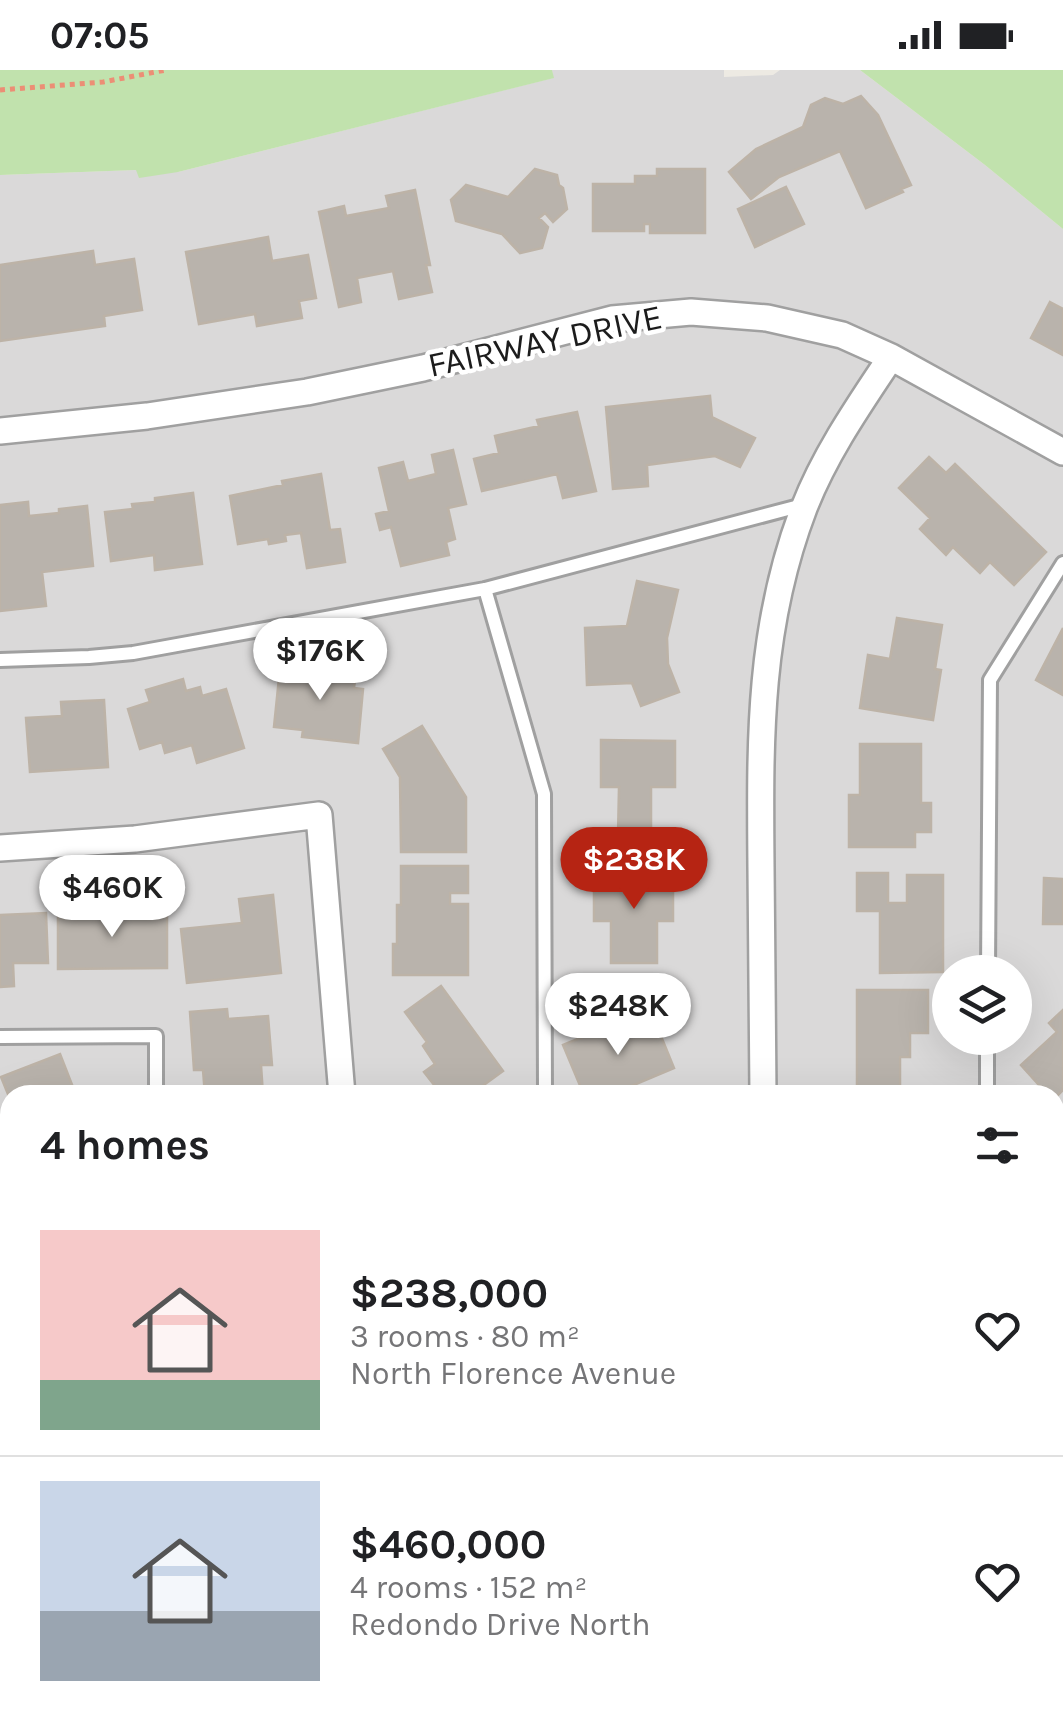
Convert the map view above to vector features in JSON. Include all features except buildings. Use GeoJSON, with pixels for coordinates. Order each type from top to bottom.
{"type":"FeatureCollection","features":[{"type":"Feature","properties":{"kind":"street","name":"FAIRWAY DRIVE"},"geometry":{"type":"LineString","coordinates":[[0,431],[147,416],[307,392],[423,368],[612,319],[690,312],[767,318],[842,335],[891,357],[1063,452]]}},
{"type":"Feature","properties":{"kind":"street"},"geometry":{"type":"LineString","coordinates":[[762,1085],[760,768],[762,708],[773,615],[806,504],[846,426],[891,357]]}},
{"type":"Feature","properties":{"kind":"street"},"geometry":{"type":"LineString","coordinates":[[0,848],[135,839],[319,815],[341,1085]]}},
{"type":"Feature","properties":{"kind":"lane"},"geometry":{"type":"LineString","coordinates":[[0,660],[133,653],[485,589],[806,504]]}},
{"type":"Feature","properties":{"kind":"lane"},"geometry":{"type":"LineString","coordinates":[[988,955],[990,680],[1063,562]]}},
{"type":"Feature","properties":{"kind":"lane"},"geometry":{"type":"LineString","coordinates":[[485,589],[544,794],[544,1085]]}},
{"type":"Feature","properties":{"kind":"lane"},"geometry":{"type":"LineString","coordinates":[[0,1037],[156,1036],[156,1085]]}},
{"type":"Feature","properties":{"kind":"lane"},"geometry":{"type":"LineString","coordinates":[[986,1085],[987,1055]]}},
{"type":"Feature","properties":{"kind":"path"},"geometry":{"type":"LineString","coordinates":[[0,90],[103,82],[166,70]]}},
{"type":"Feature","properties":{"kind":"shaded area"},"geometry":{"type":"Polygon","coordinates":[[[552,70],[724,70],[724,77],[773,75],[780,70],[860,70],[1063,229],[1063,1085],[0,1085],[0,175],[178,172],[553,78],[552,70]]]}},
{"type":"Feature","properties":{"kind":"green space"},"geometry":{"type":"Polygon","coordinates":[[[0,70],[552,70],[554,78],[178,172],[139,178],[136,170],[0,175],[0,70]]]}},
{"type":"Feature","properties":{"kind":"green space"},"geometry":{"type":"Polygon","coordinates":[[[860,70],[1063,70],[1063,229],[985,165],[860,70]]]}}]}
